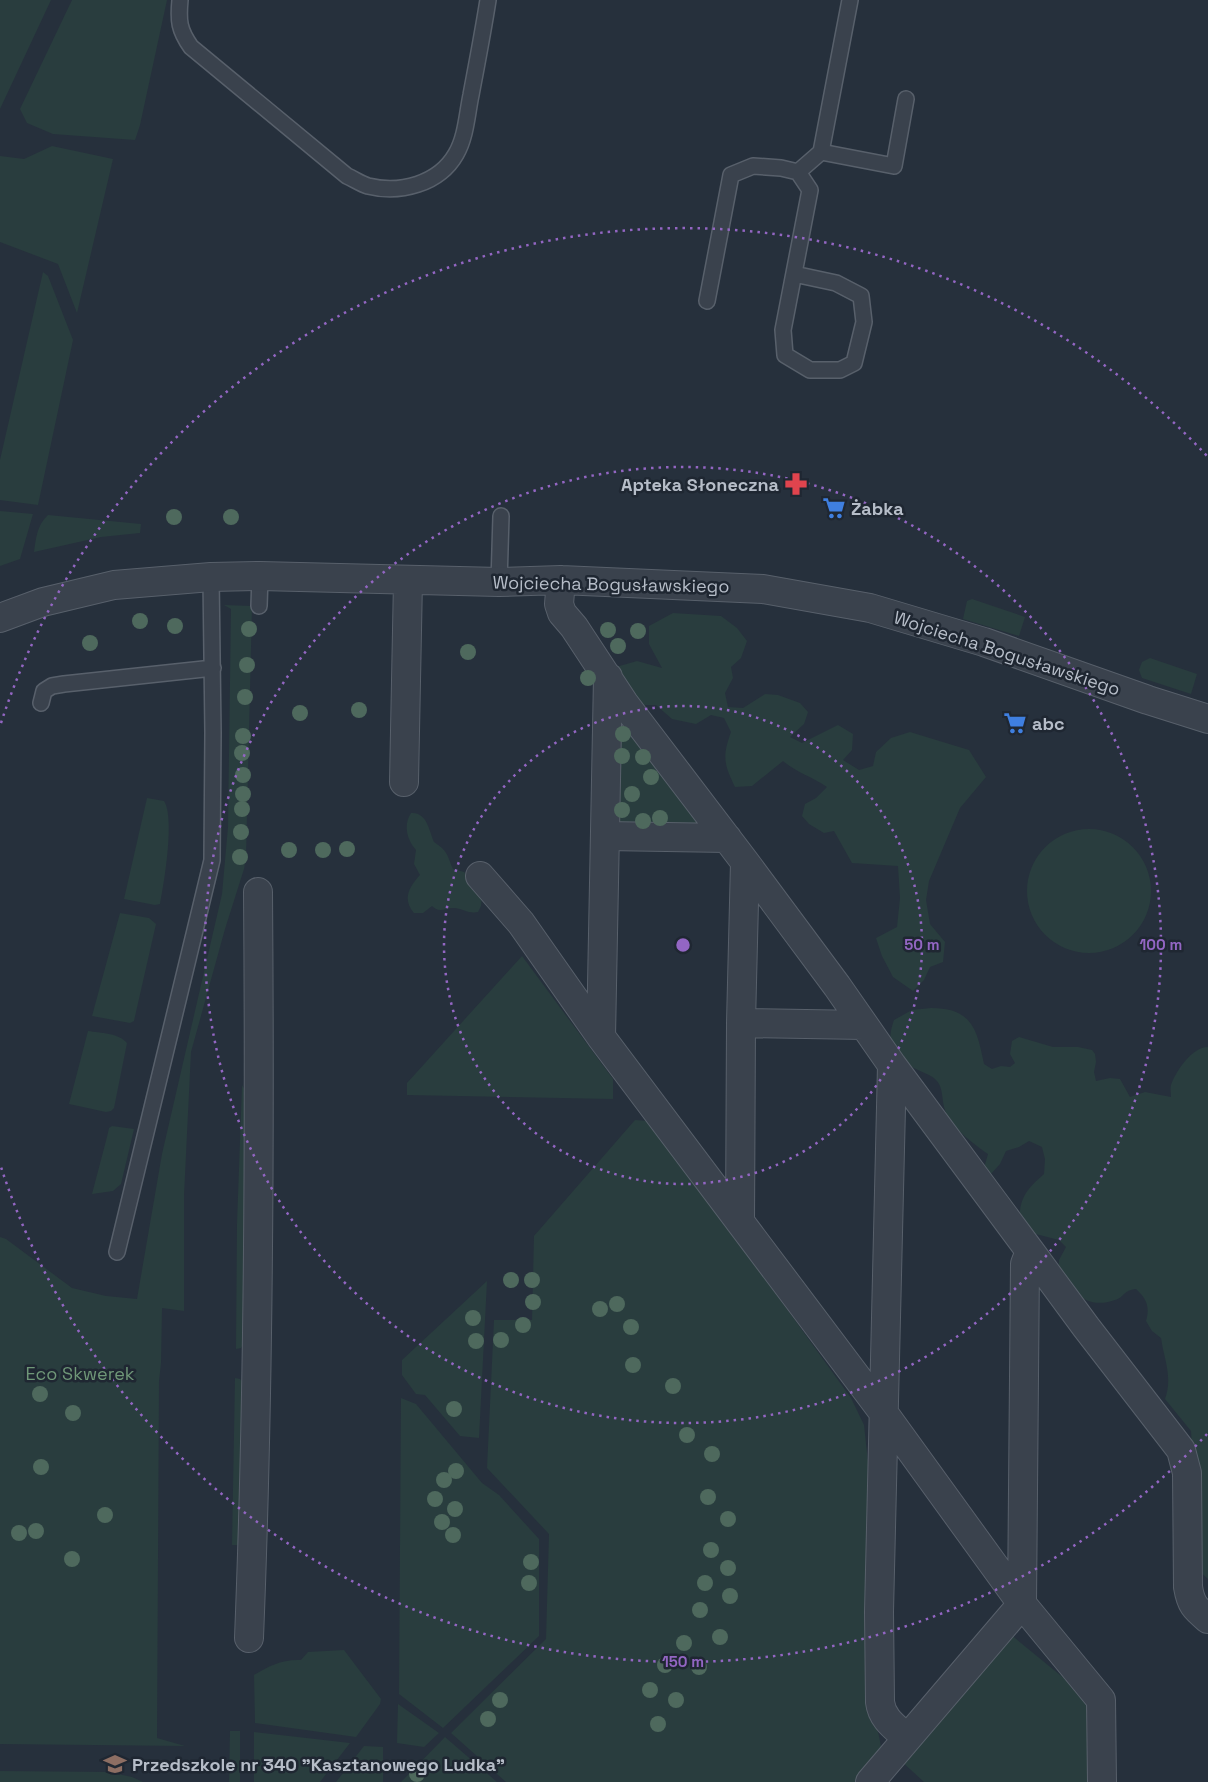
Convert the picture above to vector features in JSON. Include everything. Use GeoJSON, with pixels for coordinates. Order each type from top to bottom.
{"type":"FeatureCollection","features":[{"type":"Feature","properties":{"kind":"street","name":"Wojciecha Bogusławskiego"},"geometry":{"type":"LineString","coordinates":[[0,618],[42,602],[114,586],[212,577],[260,576],[499,582],[561,580],[763,589],[870,608],[984,642],[1148,700],[1208,719]]}},
{"type":"Feature","properties":{"kind":"street"},"geometry":{"type":"LineString","coordinates":[[404,782],[408,580]]}},
{"type":"Feature","properties":{"kind":"street"},"geometry":{"type":"LineString","coordinates":[[561,580],[559,604],[562,613],[574,626],[624,703],[745,862],[1030,1251],[1181,1450],[1187,1473],[1188,1587],[1190,1600],[1198,1611],[1208,1619]]}},
{"type":"Feature","properties":{"kind":"street"},"geometry":{"type":"LineString","coordinates":[[601,1036],[608,677]]}},
{"type":"Feature","properties":{"kind":"street"},"geometry":{"type":"LineString","coordinates":[[606,836],[727,838]]}},
{"type":"Feature","properties":{"kind":"street"},"geometry":{"type":"LineString","coordinates":[[740,1222],[741,1023],[745,862]]}},
{"type":"Feature","properties":{"kind":"street"},"geometry":{"type":"LineString","coordinates":[[480,876],[521,923],[601,1036],[883,1412],[1022,1604],[1101,1700],[1102,1782]]}},
{"type":"Feature","properties":{"kind":"street"},"geometry":{"type":"LineString","coordinates":[[249,1638],[260,1104],[258,892]]}},
{"type":"Feature","properties":{"kind":"street"},"geometry":{"type":"LineString","coordinates":[[741,1023],[864,1025]]}},
{"type":"Feature","properties":{"kind":"street"},"geometry":{"type":"LineString","coordinates":[[892,1065],[879,1612],[880,1702],[886,1719],[907,1738]]}},
{"type":"Feature","properties":{"kind":"street"},"geometry":{"type":"LineString","coordinates":[[870,1782],[1022,1604],[1025,1264],[1030,1251]]}},
{"type":"Feature","properties":{"kind":"lane"},"geometry":{"type":"LineString","coordinates":[[180,0],[178,18],[182,35],[191,47],[347,176],[366,186],[403,188],[420,184],[433,177],[456,154],[464,132],[488,0]]}},
{"type":"Feature","properties":{"kind":"lane"},"geometry":{"type":"LineString","coordinates":[[798,172],[821,152],[850,0]]}},
{"type":"Feature","properties":{"kind":"lane"},"geometry":{"type":"LineString","coordinates":[[821,152],[894,166],[906,99]]}},
{"type":"Feature","properties":{"kind":"lane"},"geometry":{"type":"LineString","coordinates":[[707,301],[730,174],[753,166],[781,168],[798,172],[810,190],[783,330],[785,355],[810,370],[840,370],[854,363],[864,322],[861,296],[836,283],[794,274]]}},
{"type":"Feature","properties":{"kind":"lane"},"geometry":{"type":"LineString","coordinates":[[499,582],[501,516]]}},
{"type":"Feature","properties":{"kind":"lane"},"geometry":{"type":"LineString","coordinates":[[259,606],[260,576]]}},
{"type":"Feature","properties":{"kind":"lane"},"geometry":{"type":"LineString","coordinates":[[117,1252],[212,860],[212,577]]}},
{"type":"Feature","properties":{"kind":"lane"},"geometry":{"type":"LineString","coordinates":[[41,703],[44,691],[52,686],[213,668]]}},
{"type":"Feature","properties":{"kind":"green space"},"geometry":{"type":"Polygon","coordinates":[[[0,0],[51,0],[0,109],[0,0]]]}},
{"type":"Feature","properties":{"kind":"green space"},"geometry":{"type":"Polygon","coordinates":[[[72,0],[167,0],[140,125],[135,140],[53,134],[27,123],[20,109],[72,0]]]}},
{"type":"Feature","properties":{"kind":"green space"},"geometry":{"type":"Polygon","coordinates":[[[52,146],[113,159],[77,313],[58,264],[0,242],[0,156],[24,159],[52,146]]]}},
{"type":"Feature","properties":{"kind":"green space"},"geometry":{"type":"Polygon","coordinates":[[[43,272],[48,276],[73,340],[38,505],[0,500],[0,460],[43,272]]]}},
{"type":"Feature","properties":{"kind":"green space"},"geometry":{"type":"Polygon","coordinates":[[[0,511],[33,514],[20,559],[0,566],[0,511]]]}},
{"type":"Feature","properties":{"kind":"green space"},"geometry":{"type":"Polygon","coordinates":[[[48,515],[141,524],[140,533],[101,537],[34,552],[39,527],[48,515]]]}},
{"type":"Feature","properties":{"kind":"green space"},"geometry":{"type":"Polygon","coordinates":[[[972,599],[1025,617],[1019,636],[963,619],[967,601],[972,599]]]}},
{"type":"Feature","properties":{"kind":"green space","name":"Eco Skwerek"},"geometry":{"type":"Polygon","coordinates":[[[224,605],[252,606],[246,857],[191,1052],[184,1195],[184,1311],[162,1308],[159,1381],[157,1738],[185,1746],[0,1744],[0,1237],[6,1239],[72,1288],[106,1296],[137,1299],[162,1154],[222,894],[228,827],[231,609],[224,605]]]}},
{"type":"Feature","properties":{"kind":"green space"},"geometry":{"type":"Polygon","coordinates":[[[673,613],[721,616],[737,628],[747,641],[741,658],[731,667],[733,678],[725,693],[728,707],[743,708],[765,694],[778,695],[800,703],[808,712],[804,724],[790,737],[802,743],[838,725],[853,734],[852,750],[843,760],[859,770],[873,766],[876,752],[891,738],[910,732],[969,750],[986,777],[960,808],[929,881],[926,900],[930,924],[945,942],[943,962],[930,967],[924,980],[913,991],[893,977],[882,956],[876,938],[897,927],[900,898],[898,866],[852,863],[834,831],[824,833],[809,824],[802,816],[805,804],[816,798],[827,787],[783,761],[752,786],[735,787],[728,772],[725,754],[731,732],[724,718],[711,715],[696,724],[672,719],[656,705],[640,705],[616,667],[637,661],[662,668],[649,644],[649,626],[673,613]]]}},
{"type":"Feature","properties":{"kind":"green space"},"geometry":{"type":"Polygon","coordinates":[[[1150,658],[1197,674],[1191,694],[1142,678],[1139,670],[1142,662],[1150,658]]]}},
{"type":"Feature","properties":{"kind":"green space"},"geometry":{"type":"Polygon","coordinates":[[[621,715],[701,826],[617,823],[616,721],[621,715]]]}},
{"type":"Feature","properties":{"kind":"green space"},"geometry":{"type":"Polygon","coordinates":[[[147,798],[164,801],[169,821],[164,882],[160,904],[155,905],[124,899],[147,798]]]}},
{"type":"Feature","properties":{"kind":"green space"},"geometry":{"type":"Polygon","coordinates":[[[411,813],[421,815],[429,827],[434,842],[445,851],[453,869],[464,872],[482,896],[478,912],[469,912],[455,908],[438,910],[432,906],[423,913],[414,913],[410,908],[408,893],[420,875],[414,864],[416,850],[410,842],[407,832],[407,822],[411,813]]]}},
{"type":"Feature","properties":{"kind":"green space"},"geometry":{"type":"Polygon","coordinates":[[[1089,829],[1113,834],[1133,847],[1146,867],[1151,891],[1146,915],[1133,935],[1113,948],[1089,953],[1065,948],[1045,935],[1032,915],[1027,891],[1032,867],[1045,847],[1065,834],[1089,829]]]}},
{"type":"Feature","properties":{"kind":"green space"},"geometry":{"type":"Polygon","coordinates":[[[120,913],[149,918],[156,924],[134,1021],[130,1023],[92,1016],[120,913]]]}},
{"type":"Feature","properties":{"kind":"green space"},"geometry":{"type":"Polygon","coordinates":[[[522,956],[613,1079],[613,1099],[407,1095],[407,1083],[522,956]]]}},
{"type":"Feature","properties":{"kind":"green space"},"geometry":{"type":"Polygon","coordinates":[[[945,1009],[964,1016],[979,1040],[984,1064],[992,1069],[1001,1066],[1010,1067],[1015,1063],[1010,1054],[1012,1041],[1019,1037],[1053,1047],[1078,1047],[1092,1050],[1095,1054],[1094,1072],[1096,1081],[1110,1078],[1120,1079],[1130,1097],[1145,1092],[1171,1097],[1171,1085],[1185,1061],[1196,1051],[1208,1047],[1208,1579],[1199,1571],[1191,1431],[1165,1399],[1168,1383],[1166,1361],[1161,1338],[1152,1331],[1146,1321],[1148,1311],[1145,1300],[1136,1289],[1129,1291],[1118,1299],[1105,1302],[1096,1303],[1082,1298],[1058,1274],[1059,1260],[1066,1247],[1059,1240],[1028,1232],[1020,1225],[1020,1208],[1024,1196],[1044,1174],[1045,1159],[1042,1147],[1029,1141],[1019,1147],[1006,1151],[1000,1164],[990,1175],[984,1168],[988,1154],[963,1135],[947,1116],[937,1081],[908,1065],[893,1050],[890,1036],[894,1020],[912,1010],[945,1009]]]}},
{"type":"Feature","properties":{"kind":"green space"},"geometry":{"type":"Polygon","coordinates":[[[88,1031],[114,1035],[127,1043],[114,1108],[111,1111],[106,1112],[69,1104],[88,1031]]]}},
{"type":"Feature","properties":{"kind":"green space"},"geometry":{"type":"Polygon","coordinates":[[[242,1085],[247,1094],[245,1341],[241,1348],[236,1349],[237,1224],[242,1085]]]}},
{"type":"Feature","properties":{"kind":"green space"},"geometry":{"type":"Polygon","coordinates":[[[635,1120],[648,1121],[851,1398],[864,1425],[868,1462],[866,1703],[876,1725],[881,1748],[858,1782],[506,1782],[451,1733],[546,1639],[549,1534],[487,1468],[494,1320],[532,1320],[534,1236],[635,1120]]]}},
{"type":"Feature","properties":{"kind":"green space"},"geometry":{"type":"Polygon","coordinates":[[[112,1126],[134,1129],[121,1184],[113,1191],[92,1194],[109,1128],[112,1126]]]}},
{"type":"Feature","properties":{"kind":"green space"},"geometry":{"type":"Polygon","coordinates":[[[487,1281],[479,1438],[460,1436],[425,1395],[416,1394],[402,1375],[402,1360],[487,1281]]]}},
{"type":"Feature","properties":{"kind":"green space"},"geometry":{"type":"Polygon","coordinates":[[[235,1378],[240,1379],[243,1383],[240,1545],[232,1545],[235,1378]]]}},
{"type":"Feature","properties":{"kind":"green space"},"geometry":{"type":"Polygon","coordinates":[[[401,1398],[416,1404],[482,1483],[499,1495],[539,1539],[539,1636],[443,1728],[399,1694],[401,1398]]]}},
{"type":"Feature","properties":{"kind":"green space"},"geometry":{"type":"Polygon","coordinates":[[[1010,1634],[1093,1702],[1091,1782],[924,1782],[899,1759],[1010,1634]]]}},
{"type":"Feature","properties":{"kind":"green space"},"geometry":{"type":"Polygon","coordinates":[[[344,1650],[381,1699],[380,1704],[356,1737],[255,1723],[254,1675],[276,1664],[301,1660],[308,1652],[344,1650]]]}},
{"type":"Feature","properties":{"kind":"green space"},"geometry":{"type":"Polygon","coordinates":[[[398,1704],[439,1733],[424,1747],[397,1743],[398,1704]]]}},
{"type":"Feature","properties":{"kind":"green space"},"geometry":{"type":"Polygon","coordinates":[[[230,1731],[240,1731],[240,1782],[229,1782],[230,1731]]]}},
{"type":"Feature","properties":{"kind":"green space"},"geometry":{"type":"Polygon","coordinates":[[[254,1732],[350,1743],[320,1782],[254,1782],[254,1732]]]}},
{"type":"Feature","properties":{"kind":"green space"},"geometry":{"type":"Polygon","coordinates":[[[445,1737],[497,1782],[401,1782],[445,1737]]]}},
{"type":"Feature","properties":{"kind":"green space"},"geometry":{"type":"Polygon","coordinates":[[[364,1746],[383,1747],[383,1782],[336,1782],[364,1746]]]}},
{"type":"Feature","properties":{"kind":"green space"},"geometry":{"type":"Polygon","coordinates":[[[0,1771],[108,1772],[132,1777],[143,1782],[0,1782],[0,1771]]]}},
{"type":"Feature","properties":{"kind":"place","name":"Apteka Słoneczna"},"geometry":{"type":"Point","coordinates":[796,484]}},
{"type":"Feature","properties":{"kind":"place","name":"Żabka"},"geometry":{"type":"Point","coordinates":[834,508]}},
{"type":"Feature","properties":{"kind":"place","name":"abc"},"geometry":{"type":"Point","coordinates":[1015,723]}},
{"type":"Feature","properties":{"kind":"place","name":"Przedszkole nr 340 \"Kasztanowego Ludka\""},"geometry":{"type":"Point","coordinates":[115,1764]}}]}
